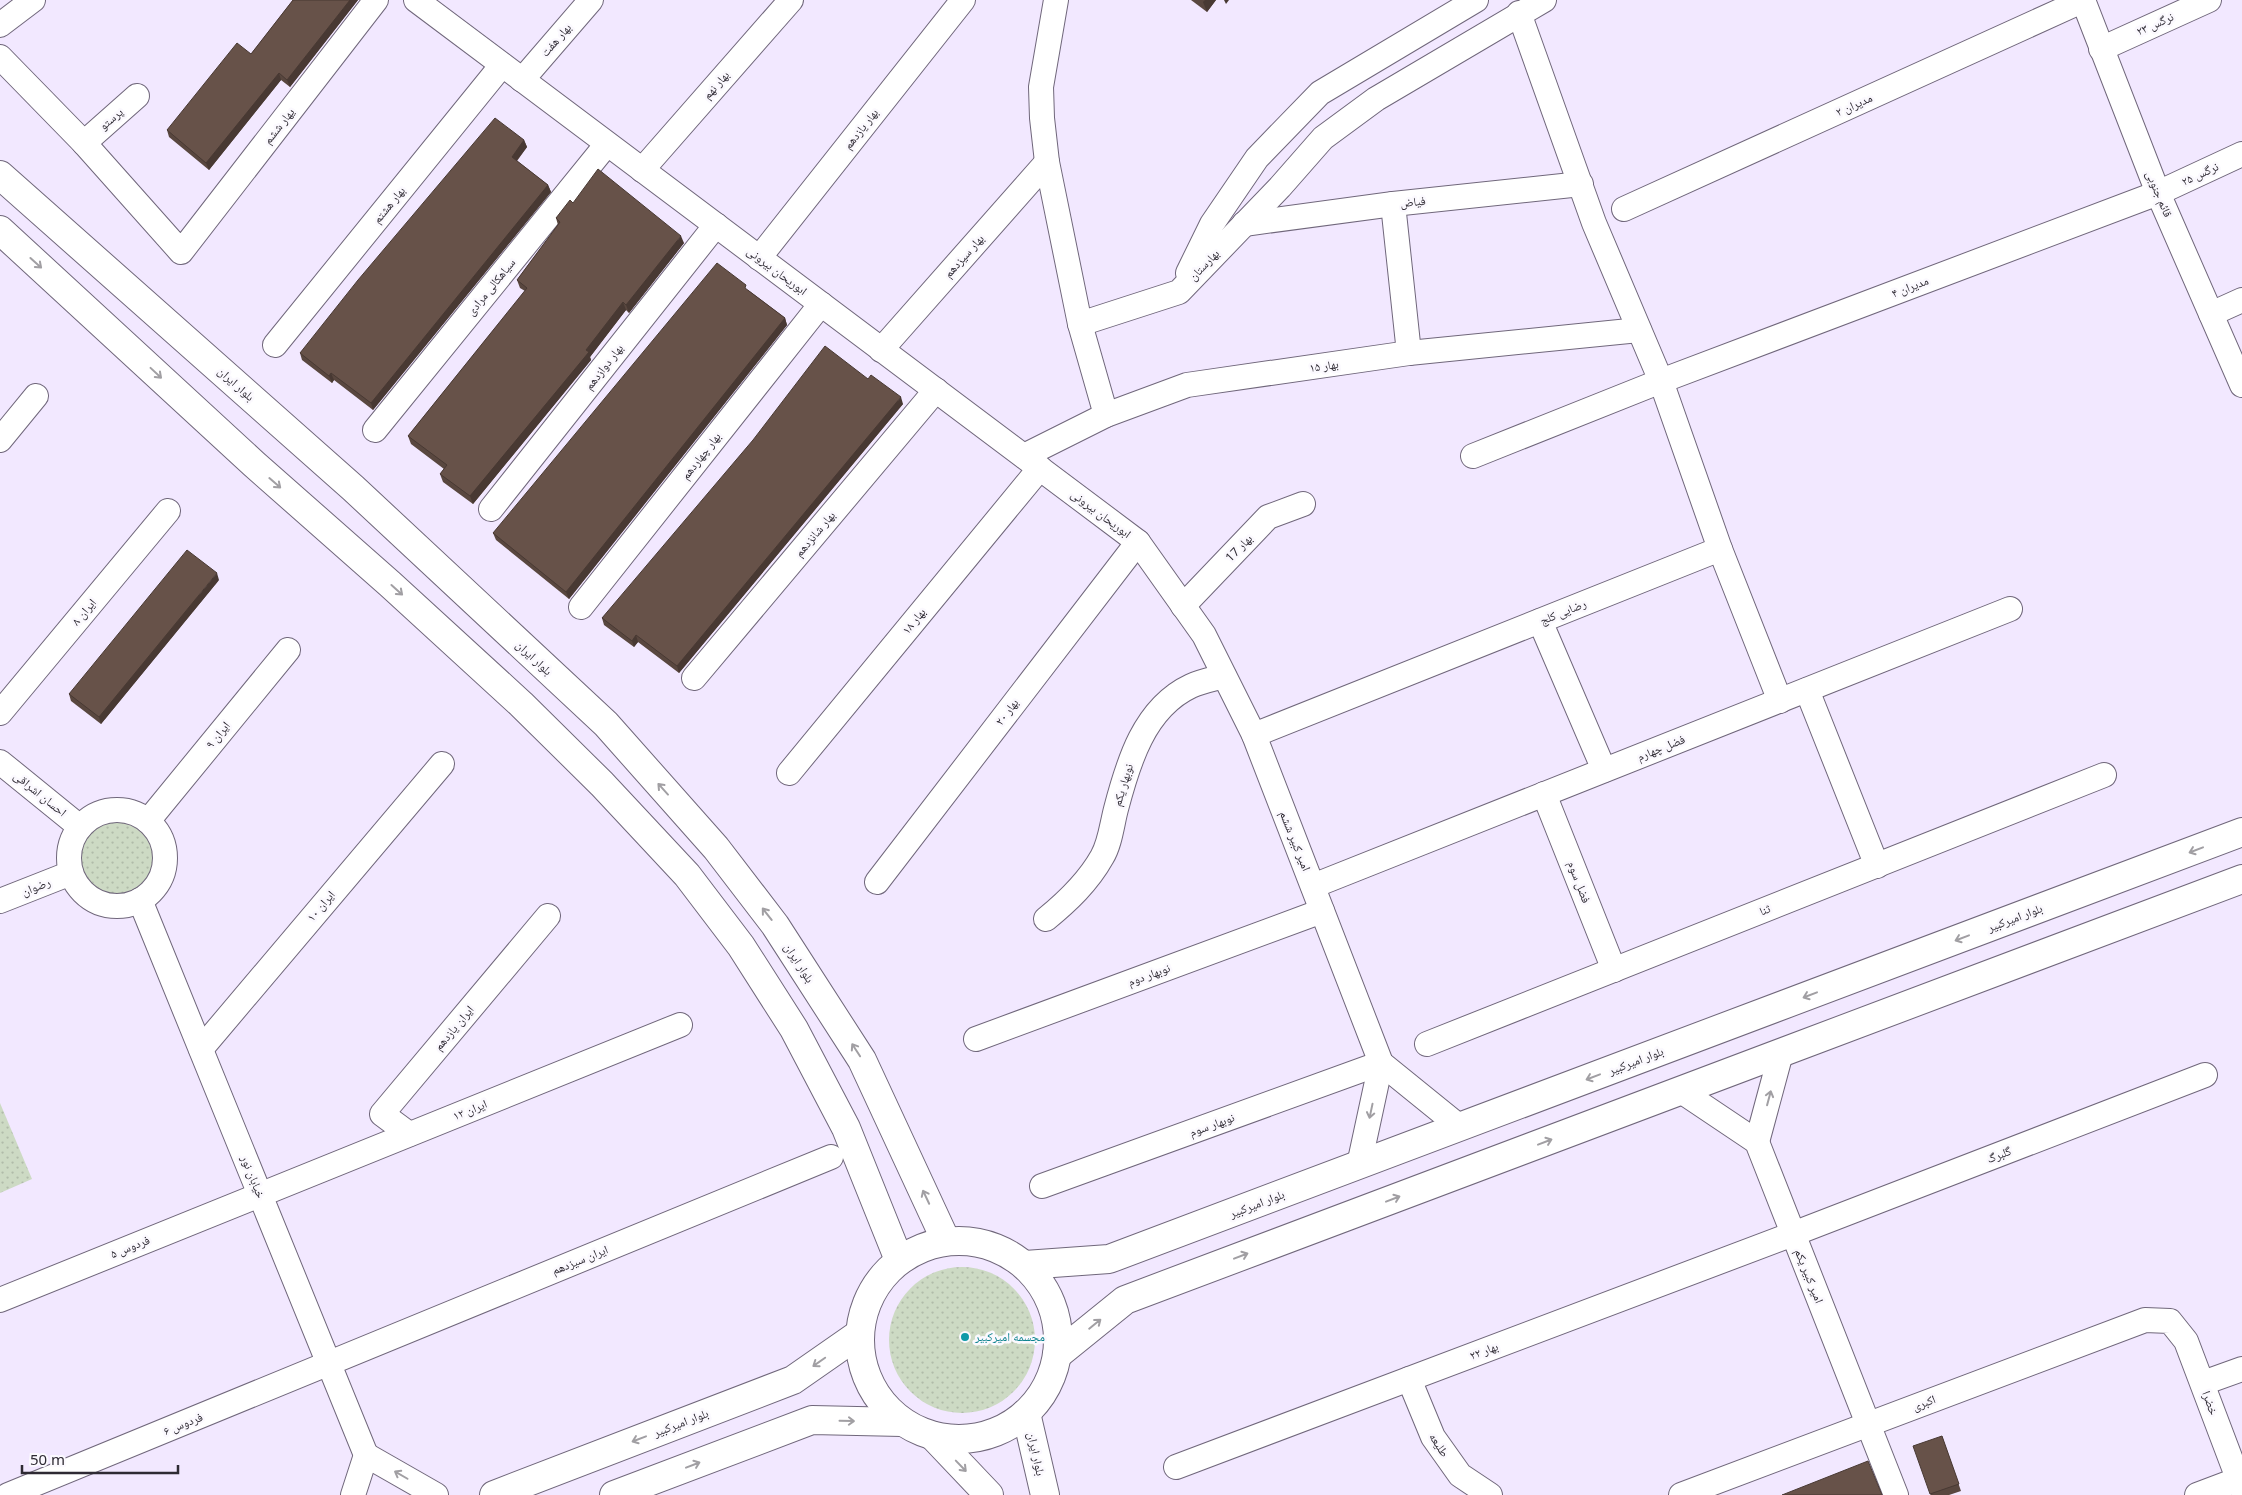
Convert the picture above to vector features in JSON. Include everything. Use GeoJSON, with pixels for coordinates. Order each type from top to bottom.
{"type":"FeatureCollection","features":[{"type":"Feature","properties":{"kind":"main road","name":"بلوار ایران"},"geometry":{"type":"LineString","coordinates":[[0,175],[353,488],[606,724],[716,848],[775,925],[862,1060],[946,1241]]}},
{"type":"Feature","properties":{"kind":"main road"},"geometry":{"type":"LineString","coordinates":[[0,230],[254,464],[390,584],[521,704],[602,784],[687,875],[740,946],[794,1029],[846,1128],[899,1260]]}},
{"type":"Feature","properties":{"kind":"main road","name":"بلوار امیرکبیر"},"geometry":{"type":"LineString","coordinates":[[1024,1265],[1109,1259],[2242,832]]}},
{"type":"Feature","properties":{"kind":"main road"},"geometry":{"type":"LineString","coordinates":[[1057,1355],[1125,1300],[2242,879]]}},
{"type":"Feature","properties":{"kind":"main road"},"geometry":{"type":"LineString","coordinates":[[946,1241],[974,1241],[1001,1249],[1024,1265],[1046,1290],[1057,1322],[1057,1355],[1047,1387],[1026,1413],[998,1431],[966,1439],[933,1436],[902,1422],[878,1399],[863,1368],[859,1334],[865,1306],[879,1280],[906,1255],[946,1241]]}},
{"type":"Feature","properties":{"kind":"main road","name":"بلوار امیرکبیر"},"geometry":{"type":"LineString","coordinates":[[494,1495],[793,1380],[859,1334]]}},
{"type":"Feature","properties":{"kind":"main road","name":"بلوار ایران"},"geometry":{"type":"LineString","coordinates":[[1026,1413],[1045,1495]]}},
{"type":"Feature","properties":{"kind":"main road"},"geometry":{"type":"LineString","coordinates":[[614,1495],[812,1420],[902,1422]]}},
{"type":"Feature","properties":{"kind":"main road"},"geometry":{"type":"LineString","coordinates":[[933,1436],[988,1495]]}},
{"type":"Feature","properties":{"kind":"street"},"geometry":{"type":"LineString","coordinates":[[0,25],[33,0]]}},
{"type":"Feature","properties":{"kind":"street","name":"یهار ششم"},"geometry":{"type":"LineString","coordinates":[[84,143],[181,252],[376,0]]}},
{"type":"Feature","properties":{"kind":"street","name":"ابوریحان بیرونی"},"geometry":{"type":"LineString","coordinates":[[416,0],[1138,542]]}},
{"type":"Feature","properties":{"kind":"street","name":"بهار هفت"},"geometry":{"type":"LineString","coordinates":[[522,80],[590,0]]}},
{"type":"Feature","properties":{"kind":"street","name":"بهار نهم"},"geometry":{"type":"LineString","coordinates":[[642,170],[791,0]]}},
{"type":"Feature","properties":{"kind":"street","name":"بهار یازدهم"},"geometry":{"type":"LineString","coordinates":[[759,258],[963,0]]}},
{"type":"Feature","properties":{"kind":"street"},"geometry":{"type":"LineString","coordinates":[[1056,0],[1041,87],[1047,162],[1080,324],[1106,415]]}},
{"type":"Feature","properties":{"kind":"street","name":"بهارستان"},"geometry":{"type":"LineString","coordinates":[[1179,292],[1212,224],[1257,158],[1320,93],[1476,0]]}},
{"type":"Feature","properties":{"kind":"street","name":"بهارستان"},"geometry":{"type":"LineString","coordinates":[[1179,292],[1324,138],[1376,99],[1544,0]]}},
{"type":"Feature","properties":{"kind":"street","name":"قائم جنوبی"},"geometry":{"type":"LineString","coordinates":[[2084,0],[2101,49],[2158,193],[2242,383]]}},
{"type":"Feature","properties":{"kind":"street","name":"مدیران ۲"},"geometry":{"type":"LineString","coordinates":[[1624,209],[2084,0]]}},
{"type":"Feature","properties":{"kind":"street","name":"نرگس ۲۳"},"geometry":{"type":"LineString","coordinates":[[2101,49],[2209,0]]}},
{"type":"Feature","properties":{"kind":"street"},"geometry":{"type":"LineString","coordinates":[[1519,13],[1594,223],[1661,381],[1720,549],[1780,701]]}},
{"type":"Feature","properties":{"kind":"street"},"geometry":{"type":"LineString","coordinates":[[0,57],[84,143]]}},
{"type":"Feature","properties":{"kind":"street","name":"بهار هشتم"},"geometry":{"type":"LineString","coordinates":[[275,346],[502,65]]}},
{"type":"Feature","properties":{"kind":"street","name":"پرستو"},"geometry":{"type":"LineString","coordinates":[[84,143],[137,96]]}},
{"type":"Feature","properties":{"kind":"street","name":"سیاهکالی مرادی"},"geometry":{"type":"LineString","coordinates":[[376,430],[607,144]]}},
{"type":"Feature","properties":{"kind":"street","name":"نرگس ۲۵"},"geometry":{"type":"LineString","coordinates":[[2158,193],[2242,154]]}},
{"type":"Feature","properties":{"kind":"street","name":"بهار سیزدهم"},"geometry":{"type":"LineString","coordinates":[[882,350],[1047,162]]}},
{"type":"Feature","properties":{"kind":"street","name":"فیاض"},"geometry":{"type":"LineString","coordinates":[[1244,224],[1394,204],[1581,184]]}},
{"type":"Feature","properties":{"kind":"street","name":"مدیران ۴"},"geometry":{"type":"LineString","coordinates":[[1474,456],[1661,381],[2158,193]]}},
{"type":"Feature","properties":{"kind":"street"},"geometry":{"type":"LineString","coordinates":[[1394,204],[1409,353]]}},
{"type":"Feature","properties":{"kind":"street","name":"بهار دوازدهم"},"geometry":{"type":"LineString","coordinates":[[492,509],[716,225]]}},
{"type":"Feature","properties":{"kind":"street"},"geometry":{"type":"LineString","coordinates":[[1080,324],[1179,292]]}},
{"type":"Feature","properties":{"kind":"street"},"geometry":{"type":"LineString","coordinates":[[2211,314],[2242,300]]}},
{"type":"Feature","properties":{"kind":"street","name":"بهار چهاردهم"},"geometry":{"type":"LineString","coordinates":[[581,608],[821,304]]}},
{"type":"Feature","properties":{"kind":"street","name":"بهار ۱۵"},"geometry":{"type":"LineString","coordinates":[[1032,462],[1106,415],[1187,385],[1409,353],[1639,330]]}},
{"type":"Feature","properties":{"kind":"street","name":"بهار شانزدهم"},"geometry":{"type":"LineString","coordinates":[[694,678],[936,390]]}},
{"type":"Feature","properties":{"kind":"street"},"geometry":{"type":"LineString","coordinates":[[0,440],[36,396]]}},
{"type":"Feature","properties":{"kind":"street","name":"بهار ۱۸"},"geometry":{"type":"LineString","coordinates":[[789,773],[1032,462]]}},
{"type":"Feature","properties":{"kind":"street","name":"بهار 17"},"geometry":{"type":"LineString","coordinates":[[1183,606],[1268,517],[1303,504]]}},
{"type":"Feature","properties":{"kind":"street","name":"ایران ۸"},"geometry":{"type":"LineString","coordinates":[[0,713],[168,511]]}},
{"type":"Feature","properties":{"kind":"street","name":"امیر کبیر ششم"},"geometry":{"type":"LineString","coordinates":[[1138,542],[1204,635],[1254,735],[1381,1064]]}},
{"type":"Feature","properties":{"kind":"street","name":"بهار ۲۰"},"geometry":{"type":"LineString","coordinates":[[877,882],[1138,542]]}},
{"type":"Feature","properties":{"kind":"street","name":"رضایی کلج"},"geometry":{"type":"LineString","coordinates":[[1254,735],[1720,549]]}},
{"type":"Feature","properties":{"kind":"street","name":"فضل چهارم"},"geometry":{"type":"LineString","coordinates":[[1312,886],[2010,609]]}},
{"type":"Feature","properties":{"kind":"street"},"geometry":{"type":"LineString","coordinates":[[1540,621],[1604,770]]}},
{"type":"Feature","properties":{"kind":"street","name":"ایران ۹"},"geometry":{"type":"LineString","coordinates":[[148,821],[288,650]]}},
{"type":"Feature","properties":{"kind":"street","name":"نوبهار یکم"},"geometry":{"type":"LineString","coordinates":[[1046,919],[1076,893],[1104,856],[1122,786],[1138,740],[1153,718],[1174,698],[1191,686],[1224,676]]}},
{"type":"Feature","properties":{"kind":"street"},"geometry":{"type":"LineString","coordinates":[[1808,690],[1877,866]]}},
{"type":"Feature","properties":{"kind":"street","name":"احسان اشراقی"},"geometry":{"type":"LineString","coordinates":[[0,762],[80,827]]}},
{"type":"Feature","properties":{"kind":"street","name":"ایران ۱۰"},"geometry":{"type":"LineString","coordinates":[[201,1049],[442,764]]}},
{"type":"Feature","properties":{"kind":"street","name":"ثنا"},"geometry":{"type":"LineString","coordinates":[[1427,1044],[2104,775]]}},
{"type":"Feature","properties":{"kind":"street","name":"فضل سوم"},"geometry":{"type":"LineString","coordinates":[[1544,794],[1614,970]]}},
{"type":"Feature","properties":{"kind":"street"},"geometry":{"type":"LineString","coordinates":[[112,810],[134,813],[148,821],[158,832],[165,862],[161,877],[152,890],[140,900],[124,905],[108,905],[92,899],[80,888],[71,873],[69,857],[72,841],[80,827],[91,817],[112,810]]}},
{"type":"Feature","properties":{"kind":"street","name":"رضوان"},"geometry":{"type":"LineString","coordinates":[[0,902],[71,873]]}},
{"type":"Feature","properties":{"kind":"street","name":"خیابان نور"},"geometry":{"type":"LineString","coordinates":[[140,900],[366,1455]]}},
{"type":"Feature","properties":{"kind":"street","name":"نوبهار دوم"},"geometry":{"type":"LineString","coordinates":[[976,1039],[1322,911]]}},
{"type":"Feature","properties":{"kind":"street","name":"ایران یازدهم"},"geometry":{"type":"LineString","coordinates":[[409,1134],[382,1114],[548,916]]}},
{"type":"Feature","properties":{"kind":"street","name":"ایران ۱۲"},"geometry":{"type":"LineString","coordinates":[[260,1194],[680,1025]]}},
{"type":"Feature","properties":{"kind":"street"},"geometry":{"type":"LineString","coordinates":[[1681,1091],[1757,1142],[1780,1053]]}},
{"type":"Feature","properties":{"kind":"street"},"geometry":{"type":"LineString","coordinates":[[1360,1165],[1381,1064],[1460,1127]]}},
{"type":"Feature","properties":{"kind":"street","name":"نوبهار سوم"},"geometry":{"type":"LineString","coordinates":[[1042,1186],[1381,1064]]}},
{"type":"Feature","properties":{"kind":"street","name":"گلبرگ"},"geometry":{"type":"LineString","coordinates":[[1793,1234],[2206,1075]]}},
{"type":"Feature","properties":{"kind":"street","name":"امیر کبیر یکم"},"geometry":{"type":"LineString","coordinates":[[1757,1142],[1896,1495]]}},
{"type":"Feature","properties":{"kind":"street","name":"ایران سیزدهم"},"geometry":{"type":"LineString","coordinates":[[329,1364],[831,1157]]}},
{"type":"Feature","properties":{"kind":"street","name":"فردوس ۵"},"geometry":{"type":"LineString","coordinates":[[0,1300],[260,1194]]}},
{"type":"Feature","properties":{"kind":"street","name":"بهار ۲۲"},"geometry":{"type":"LineString","coordinates":[[1176,1467],[1793,1234]]}},
{"type":"Feature","properties":{"kind":"street","name":"اکبری"},"geometry":{"type":"LineString","coordinates":[[1681,1495],[2145,1320],[2170,1321]]}},
{"type":"Feature","properties":{"kind":"street","name":"خضرا"},"geometry":{"type":"LineString","coordinates":[[2170,1321],[2186,1341],[2241,1482]]}},
{"type":"Feature","properties":{"kind":"street","name":"فردوس ۶"},"geometry":{"type":"LineString","coordinates":[[8,1495],[329,1364]]}},
{"type":"Feature","properties":{"kind":"street"},"geometry":{"type":"LineString","coordinates":[[2203,1383],[2242,1368]]}},
{"type":"Feature","properties":{"kind":"street","name":"طلیعه"},"geometry":{"type":"LineString","coordinates":[[1409,1379],[1433,1438],[1460,1475],[1490,1495]]}},
{"type":"Feature","properties":{"kind":"street"},"geometry":{"type":"LineString","coordinates":[[353,1495],[366,1455],[436,1495]]}},
{"type":"Feature","properties":{"kind":"street"},"geometry":{"type":"LineString","coordinates":[[2197,1495],[2241,1482]]}},
{"type":"Feature","properties":{"kind":"green space"},"geometry":{"type":"Polygon","coordinates":[[[120,810],[149,819],[163,850],[163,866],[157,882],[142,897],[126,904],[108,904],[92,897],[79,886],[71,871],[69,853],[76,834],[84,823],[100,814],[120,810]]]}},
{"type":"Feature","properties":{"kind":"green space"},"geometry":{"type":"Polygon","coordinates":[[[0,1103],[32,1179],[0,1193],[0,1103]]]}},
{"type":"Feature","properties":{"kind":"green space"},"geometry":{"type":"Polygon","coordinates":[[[962,1267],[990,1272],[1014,1288],[1030,1312],[1035,1340],[1030,1368],[1014,1392],[990,1408],[962,1413],[934,1408],[910,1392],[894,1368],[889,1340],[894,1312],[910,1288],[934,1272],[962,1267]]]}},
{"type":"Feature","properties":{"kind":"building"},"geometry":{"type":"Polygon","coordinates":[[[293,0],[350,0],[287,80],[279,73],[206,163],[167,130],[237,43],[251,54],[293,0]]]}},
{"type":"Feature","properties":{"kind":"building"},"geometry":{"type":"Polygon","coordinates":[[[495,118],[524,140],[512,157],[548,185],[371,403],[331,373],[329,376],[300,353],[358,280],[495,118]]]}},
{"type":"Feature","properties":{"kind":"building"},"geometry":{"type":"Polygon","coordinates":[[[598,169],[681,236],[626,305],[623,302],[586,350],[589,352],[470,496],[440,474],[447,465],[408,436],[527,288],[517,280],[560,222],[556,218],[570,200],[573,203],[598,169]]]}},
{"type":"Feature","properties":{"kind":"building"},"geometry":{"type":"Polygon","coordinates":[[[717,263],[746,285],[745,288],[785,318],[566,592],[493,533],[717,263]]]}},
{"type":"Feature","properties":{"kind":"building"},"geometry":{"type":"Polygon","coordinates":[[[825,346],[868,379],[871,375],[901,397],[677,666],[636,635],[632,641],[602,618],[753,440],[825,346]]]}},
{"type":"Feature","properties":{"kind":"building"},"geometry":{"type":"Polygon","coordinates":[[[187,550],[217,573],[99,717],[69,694],[187,550]]]}},
{"type":"Feature","properties":{"kind":"building"},"geometry":{"type":"Polygon","coordinates":[[[1942,1436],[1959,1484],[1930,1494],[1913,1446],[1942,1436]]]}},
{"type":"Feature","properties":{"kind":"building"},"geometry":{"type":"Polygon","coordinates":[[[1868,1461],[1882,1495],[1782,1495],[1868,1461]]]}},
{"type":"Feature","properties":{"kind":"place","name":"مجسمه امیرکبیر"},"geometry":{"type":"Point","coordinates":[965,1337]}}]}
